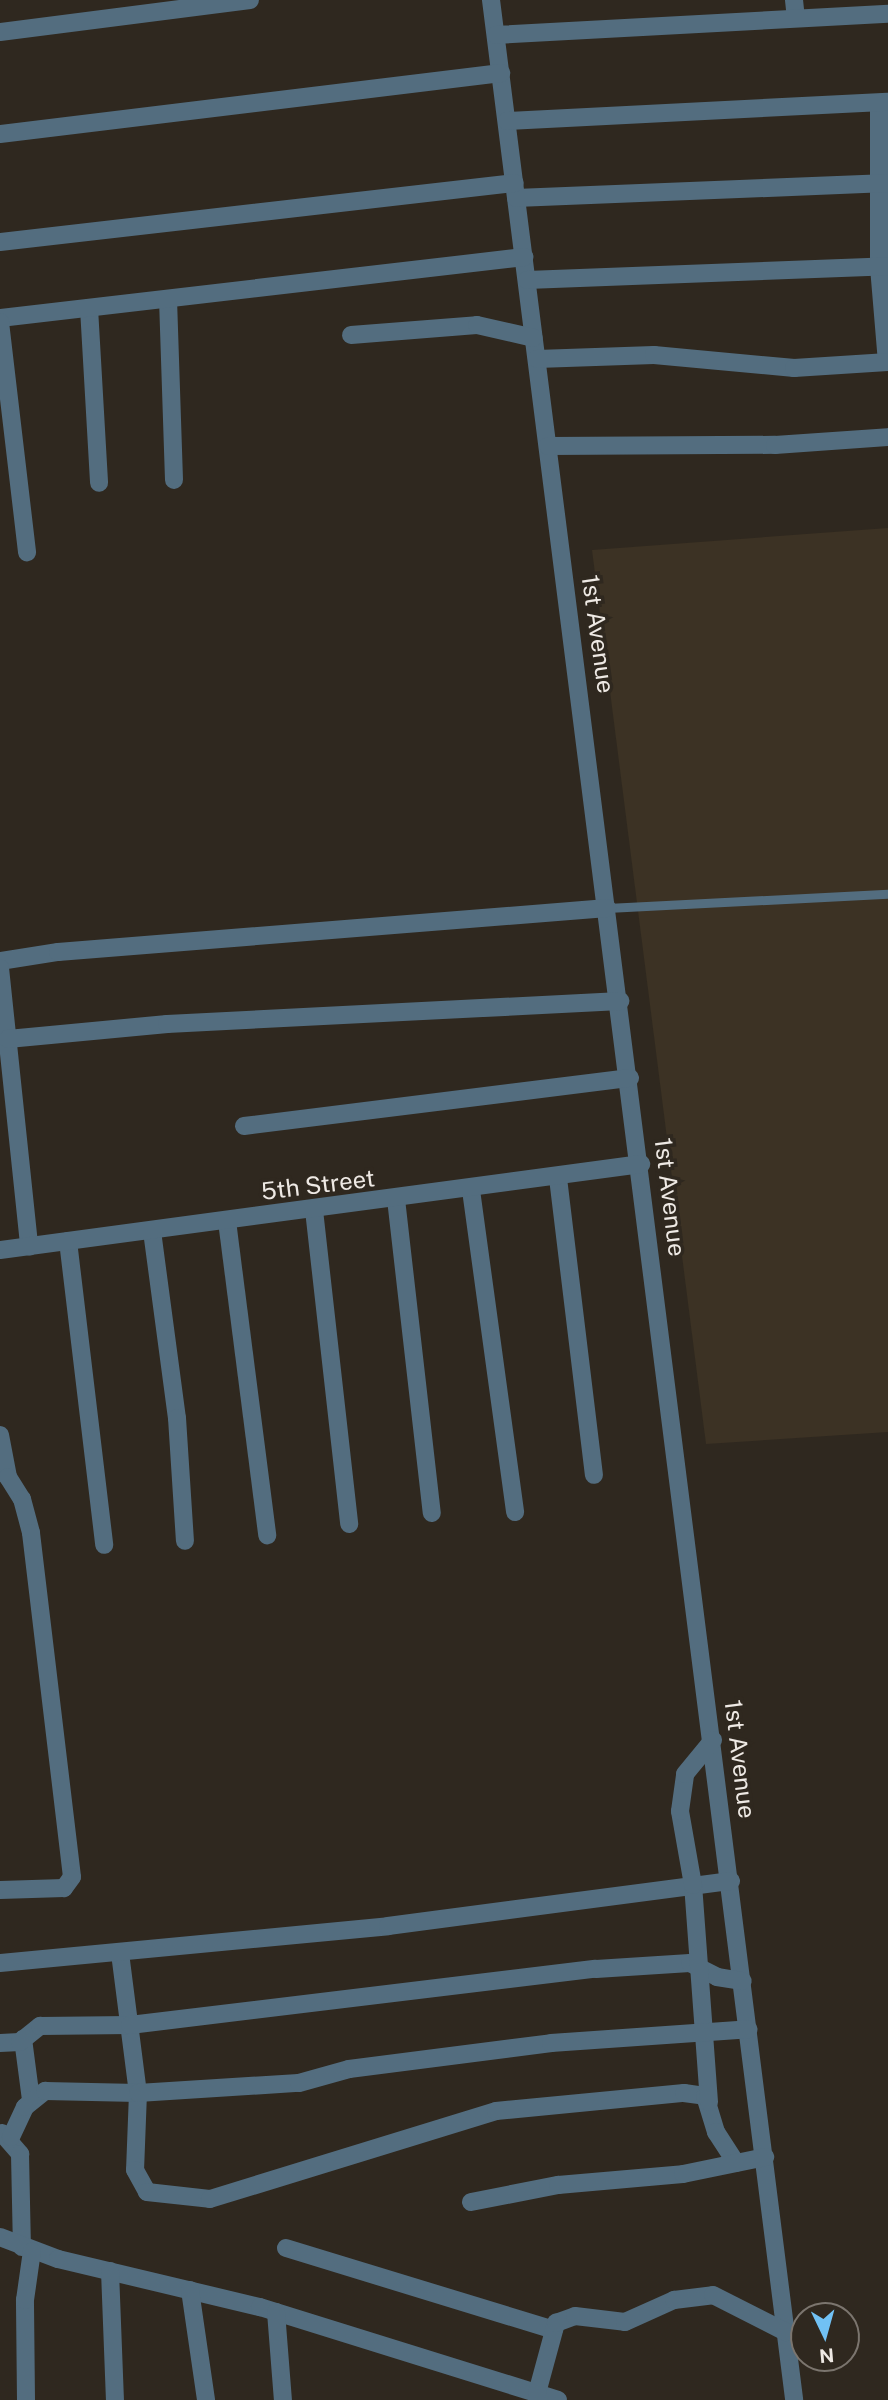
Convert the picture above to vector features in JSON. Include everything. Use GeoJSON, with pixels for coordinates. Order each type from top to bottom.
{"type":"FeatureCollection","features":[{"type":"Feature","properties":{"kind":"street"},"geometry":{"type":"LineString","coordinates":[[0,32],[250,0]]}},
{"type":"Feature","properties":{"kind":"street","name":"1st Avenue"},"geometry":{"type":"LineString","coordinates":[[491,0],[641,1164],[794,2400]]}},
{"type":"Feature","properties":{"kind":"street"},"geometry":{"type":"LineString","coordinates":[[496,35],[795,9],[888,14]]}},
{"type":"Feature","properties":{"kind":"street"},"geometry":{"type":"LineString","coordinates":[[0,134],[501,74]]}},
{"type":"Feature","properties":{"kind":"street"},"geometry":{"type":"LineString","coordinates":[[507,121],[883,102],[883,267],[887,362],[794,368],[654,355],[537,359]]}},
{"type":"Feature","properties":{"kind":"street"},"geometry":{"type":"LineString","coordinates":[[0,242],[515,191],[882,183]]}},
{"type":"Feature","properties":{"kind":"street"},"geometry":{"type":"LineString","coordinates":[[27,552],[0,320],[524,257]]}},
{"type":"Feature","properties":{"kind":"street"},"geometry":{"type":"LineString","coordinates":[[527,280],[883,267]]}},
{"type":"Feature","properties":{"kind":"street"},"geometry":{"type":"LineString","coordinates":[[168,299],[174,480]]}},
{"type":"Feature","properties":{"kind":"street"},"geometry":{"type":"LineString","coordinates":[[89,308],[99,483]]}},
{"type":"Feature","properties":{"kind":"street"},"geometry":{"type":"LineString","coordinates":[[351,335],[477,325],[534,338]]}},
{"type":"Feature","properties":{"kind":"street"},"geometry":{"type":"LineString","coordinates":[[548,446],[775,445],[888,437]]}},
{"type":"Feature","properties":{"kind":"street"},"geometry":{"type":"LineString","coordinates":[[0,961],[58,952],[607,908]]}},
{"type":"Feature","properties":{"kind":"street"},"geometry":{"type":"LineString","coordinates":[[0,968],[29,1247]]}},
{"type":"Feature","properties":{"kind":"street"},"geometry":{"type":"LineString","coordinates":[[8,1038],[167,1024],[620,1001]]}},
{"type":"Feature","properties":{"kind":"street"},"geometry":{"type":"LineString","coordinates":[[244,1126],[630,1078]]}},
{"type":"Feature","properties":{"kind":"street","name":"5th Street"},"geometry":{"type":"LineString","coordinates":[[0,1250],[471,1190],[641,1164]]}},
{"type":"Feature","properties":{"kind":"street"},"geometry":{"type":"LineString","coordinates":[[558,1178],[594,1475]]}},
{"type":"Feature","properties":{"kind":"street"},"geometry":{"type":"LineString","coordinates":[[471,1190],[515,1512]]}},
{"type":"Feature","properties":{"kind":"street"},"geometry":{"type":"LineString","coordinates":[[396,1199],[432,1513]]}},
{"type":"Feature","properties":{"kind":"street"},"geometry":{"type":"LineString","coordinates":[[314,1210],[349,1524]]}},
{"type":"Feature","properties":{"kind":"street"},"geometry":{"type":"LineString","coordinates":[[227,1221],[267,1535]]}},
{"type":"Feature","properties":{"kind":"street"},"geometry":{"type":"LineString","coordinates":[[152,1231],[177,1418],[184,1541]]}},
{"type":"Feature","properties":{"kind":"street"},"geometry":{"type":"LineString","coordinates":[[68,1241],[104,1545]]}},
{"type":"Feature","properties":{"kind":"street"},"geometry":{"type":"LineString","coordinates":[[0,1435],[8,1477],[30,1524],[72,1877],[64,1888],[0,1889]]}},
{"type":"Feature","properties":{"kind":"street"},"geometry":{"type":"LineString","coordinates":[[713,1740],[685,1774],[682,1791],[682,1844],[693,1885],[709,2102],[716,2132],[736,2163]]}},
{"type":"Feature","properties":{"kind":"street"},"geometry":{"type":"LineString","coordinates":[[0,1963],[388,1926],[731,1881]]}},
{"type":"Feature","properties":{"kind":"street"},"geometry":{"type":"LineString","coordinates":[[120,1953],[138,2093],[135,2171],[140,2186],[210,2199],[496,2110],[684,2093],[700,2094],[709,2102]]}},
{"type":"Feature","properties":{"kind":"street"},"geometry":{"type":"LineString","coordinates":[[0,2043],[23,2039],[40,2026],[130,2025],[597,1969],[683,1963],[743,1981]]}},
{"type":"Feature","properties":{"kind":"street"},"geometry":{"type":"LineString","coordinates":[[26,2400],[27,2249],[22,2172],[5,2135],[30,2100],[44,2091],[138,2093],[299,2083],[412,2060],[749,2029]]}},
{"type":"Feature","properties":{"kind":"street"},"geometry":{"type":"LineString","coordinates":[[23,2039],[30,2100]]}},
{"type":"Feature","properties":{"kind":"street"},"geometry":{"type":"LineString","coordinates":[[471,2202],[558,2185],[683,2174],[765,2157]]}},
{"type":"Feature","properties":{"kind":"street"},"geometry":{"type":"LineString","coordinates":[[0,2237],[27,2249],[276,2312],[558,2400]]}},
{"type":"Feature","properties":{"kind":"street"},"geometry":{"type":"LineString","coordinates":[[286,2248],[554,2330]]}},
{"type":"Feature","properties":{"kind":"street"},"geometry":{"type":"LineString","coordinates":[[110,2271],[115,2400]]}},
{"type":"Feature","properties":{"kind":"street"},"geometry":{"type":"LineString","coordinates":[[191,2290],[206,2400]]}},
{"type":"Feature","properties":{"kind":"street"},"geometry":{"type":"LineString","coordinates":[[537,2393],[554,2330],[561,2319],[575,2316],[615,2324],[674,2300],[713,2295],[786,2332]]}},
{"type":"Feature","properties":{"kind":"street"},"geometry":{"type":"LineString","coordinates":[[276,2312],[283,2400]]}},
{"type":"Feature","properties":{"kind":"lane"},"geometry":{"type":"LineString","coordinates":[[607,908],[888,894]]}},
{"type":"Feature","properties":{"kind":"shaded area"},"geometry":{"type":"Polygon","coordinates":[[[888,528],[888,1432],[706,1444],[592,550],[888,528]]]}}]}
